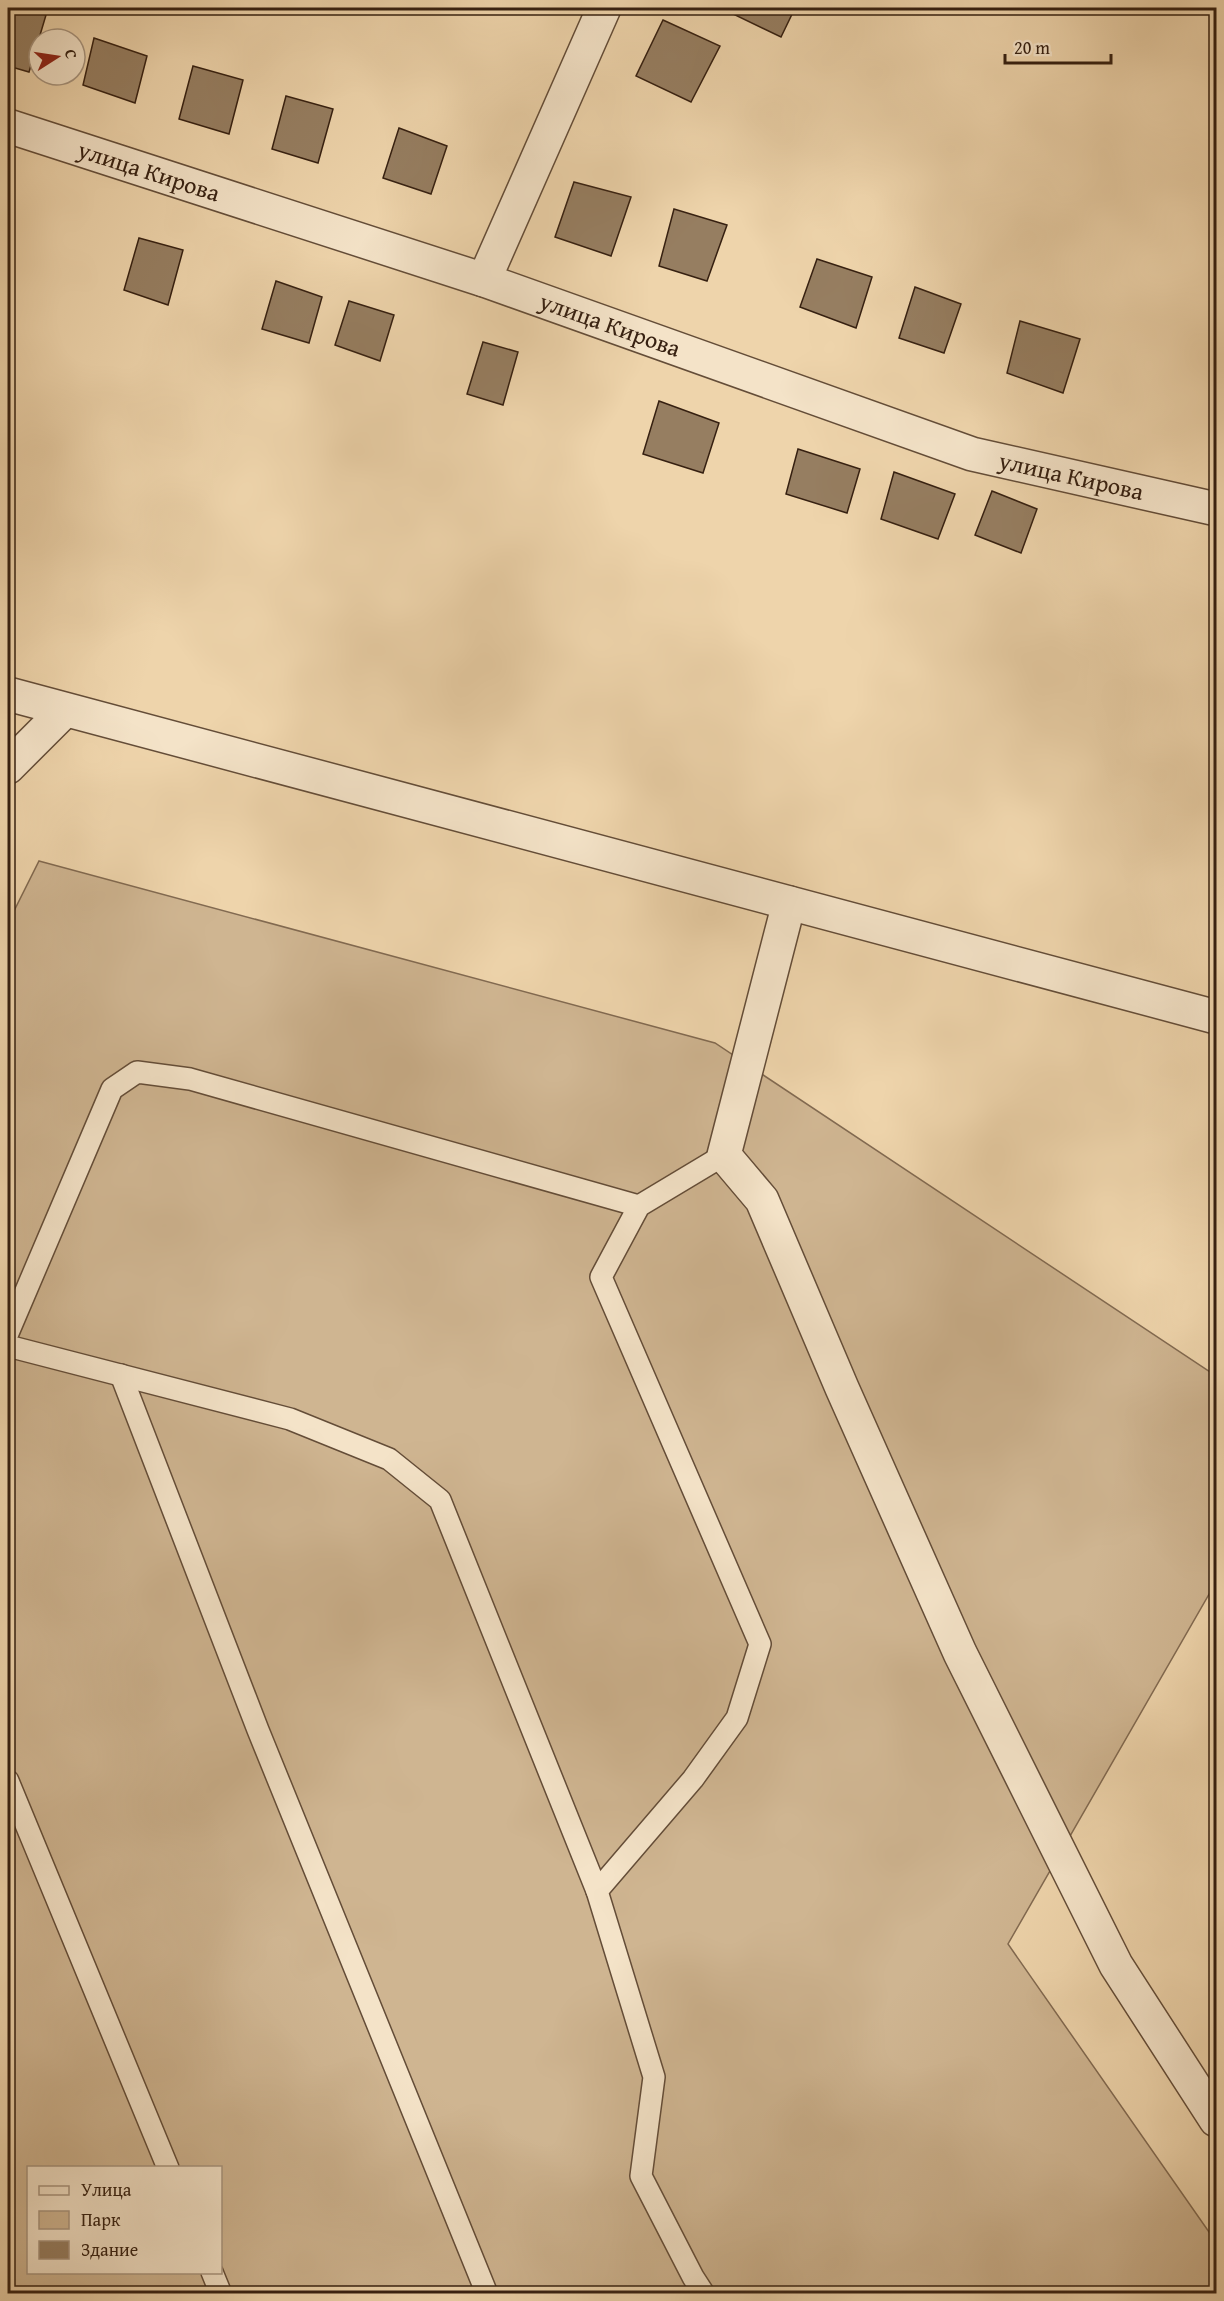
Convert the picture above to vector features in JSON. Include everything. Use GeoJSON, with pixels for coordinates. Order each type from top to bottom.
{"type":"FeatureCollection","features":[{"type":"Feature","properties":{"kind":"street"},"geometry":{"type":"LineString","coordinates":[[484,279],[599,9]]}},
{"type":"Feature","properties":{"kind":"street","name":"улица Кирова"},"geometry":{"type":"LineString","coordinates":[[8,126],[484,279],[972,454],[1216,509]]}},
{"type":"Feature","properties":{"kind":"street"},"geometry":{"type":"LineString","coordinates":[[8,694],[1216,1017]]}},
{"type":"Feature","properties":{"kind":"street"},"geometry":{"type":"LineString","coordinates":[[8,767],[65,710]]}},
{"type":"Feature","properties":{"kind":"street"},"geometry":{"type":"LineString","coordinates":[[789,903],[724,1155],[762,1200],[842,1388],[960,1653],[1116,1965],[1216,2120]]}},
{"type":"Feature","properties":{"kind":"lane"},"geometry":{"type":"LineString","coordinates":[[8,1333],[112,1089],[137,1072],[190,1079],[639,1206]]}},
{"type":"Feature","properties":{"kind":"lane"},"geometry":{"type":"LineString","coordinates":[[597,1891],[693,1779],[737,1718],[760,1644],[601,1277],[639,1206],[724,1155]]}},
{"type":"Feature","properties":{"kind":"lane"},"geometry":{"type":"LineString","coordinates":[[8,1346],[290,1419],[389,1460],[440,1500],[597,1891],[654,2077],[641,2176],[704,2294]]}},
{"type":"Feature","properties":{"kind":"lane"},"geometry":{"type":"LineString","coordinates":[[121,1375],[258,1730],[487,2294]]}},
{"type":"Feature","properties":{"kind":"lane"},"geometry":{"type":"LineString","coordinates":[[8,1781],[167,2166]]}},
{"type":"Feature","properties":{"kind":"lane"},"geometry":{"type":"LineString","coordinates":[[213,2274],[221,2294]]}},
{"type":"Feature","properties":{"kind":"green space"},"geometry":{"type":"Polygon","coordinates":[[[39,861],[715,1043],[1216,1376],[1216,1582],[1008,1944],[1216,2242],[1216,2293],[8,2293],[8,923],[39,861]]]}},
{"type":"Feature","properties":{"kind":"building"},"geometry":{"type":"Polygon","coordinates":[[[8,8],[21,8],[46,15],[42,27],[27,27],[27,71],[8,66],[8,8]]]}},
{"type":"Feature","properties":{"kind":"building"},"geometry":{"type":"Polygon","coordinates":[[[736,8],[795,8],[781,37],[733,14],[736,8]]]}},
{"type":"Feature","properties":{"kind":"building"},"geometry":{"type":"Polygon","coordinates":[[[663,20],[720,46],[691,102],[636,76],[663,20]]]}},
{"type":"Feature","properties":{"kind":"building"},"geometry":{"type":"Polygon","coordinates":[[[94,38],[147,56],[135,103],[87,86],[87,68],[94,38]]]}},
{"type":"Feature","properties":{"kind":"building"},"geometry":{"type":"Polygon","coordinates":[[[193,66],[243,80],[229,134],[179,119],[193,66]]]}},
{"type":"Feature","properties":{"kind":"building"},"geometry":{"type":"Polygon","coordinates":[[[286,96],[333,109],[318,163],[272,149],[286,96]]]}},
{"type":"Feature","properties":{"kind":"building"},"geometry":{"type":"Polygon","coordinates":[[[399,128],[447,146],[431,194],[383,178],[399,128]]]}},
{"type":"Feature","properties":{"kind":"building"},"geometry":{"type":"Polygon","coordinates":[[[574,182],[631,197],[611,256],[555,237],[574,182]]]}},
{"type":"Feature","properties":{"kind":"building"},"geometry":{"type":"Polygon","coordinates":[[[674,209],[727,225],[707,281],[659,266],[674,209]]]}},
{"type":"Feature","properties":{"kind":"building"},"geometry":{"type":"Polygon","coordinates":[[[139,238],[183,250],[168,305],[124,290],[139,238]]]}},
{"type":"Feature","properties":{"kind":"building"},"geometry":{"type":"Polygon","coordinates":[[[817,259],[872,277],[856,328],[800,307],[817,259]]]}},
{"type":"Feature","properties":{"kind":"building"},"geometry":{"type":"Polygon","coordinates":[[[276,281],[322,297],[309,343],[262,329],[276,281]]]}},
{"type":"Feature","properties":{"kind":"building"},"geometry":{"type":"Polygon","coordinates":[[[915,287],[961,304],[944,353],[899,338],[915,287]]]}},
{"type":"Feature","properties":{"kind":"building"},"geometry":{"type":"Polygon","coordinates":[[[349,301],[394,315],[380,361],[335,345],[349,301]]]}},
{"type":"Feature","properties":{"kind":"building"},"geometry":{"type":"Polygon","coordinates":[[[1020,321],[1080,339],[1063,393],[1007,373],[1020,321]]]}},
{"type":"Feature","properties":{"kind":"building"},"geometry":{"type":"Polygon","coordinates":[[[483,342],[518,352],[503,405],[467,394],[483,342]]]}},
{"type":"Feature","properties":{"kind":"building"},"geometry":{"type":"Polygon","coordinates":[[[659,401],[719,423],[703,473],[643,454],[659,401]]]}},
{"type":"Feature","properties":{"kind":"building"},"geometry":{"type":"Polygon","coordinates":[[[798,449],[860,469],[847,513],[786,494],[798,449]]]}},
{"type":"Feature","properties":{"kind":"building"},"geometry":{"type":"Polygon","coordinates":[[[894,472],[955,494],[938,539],[881,519],[894,472]]]}},
{"type":"Feature","properties":{"kind":"building"},"geometry":{"type":"Polygon","coordinates":[[[992,491],[1037,509],[1021,553],[975,535],[992,491]]]}}]}
